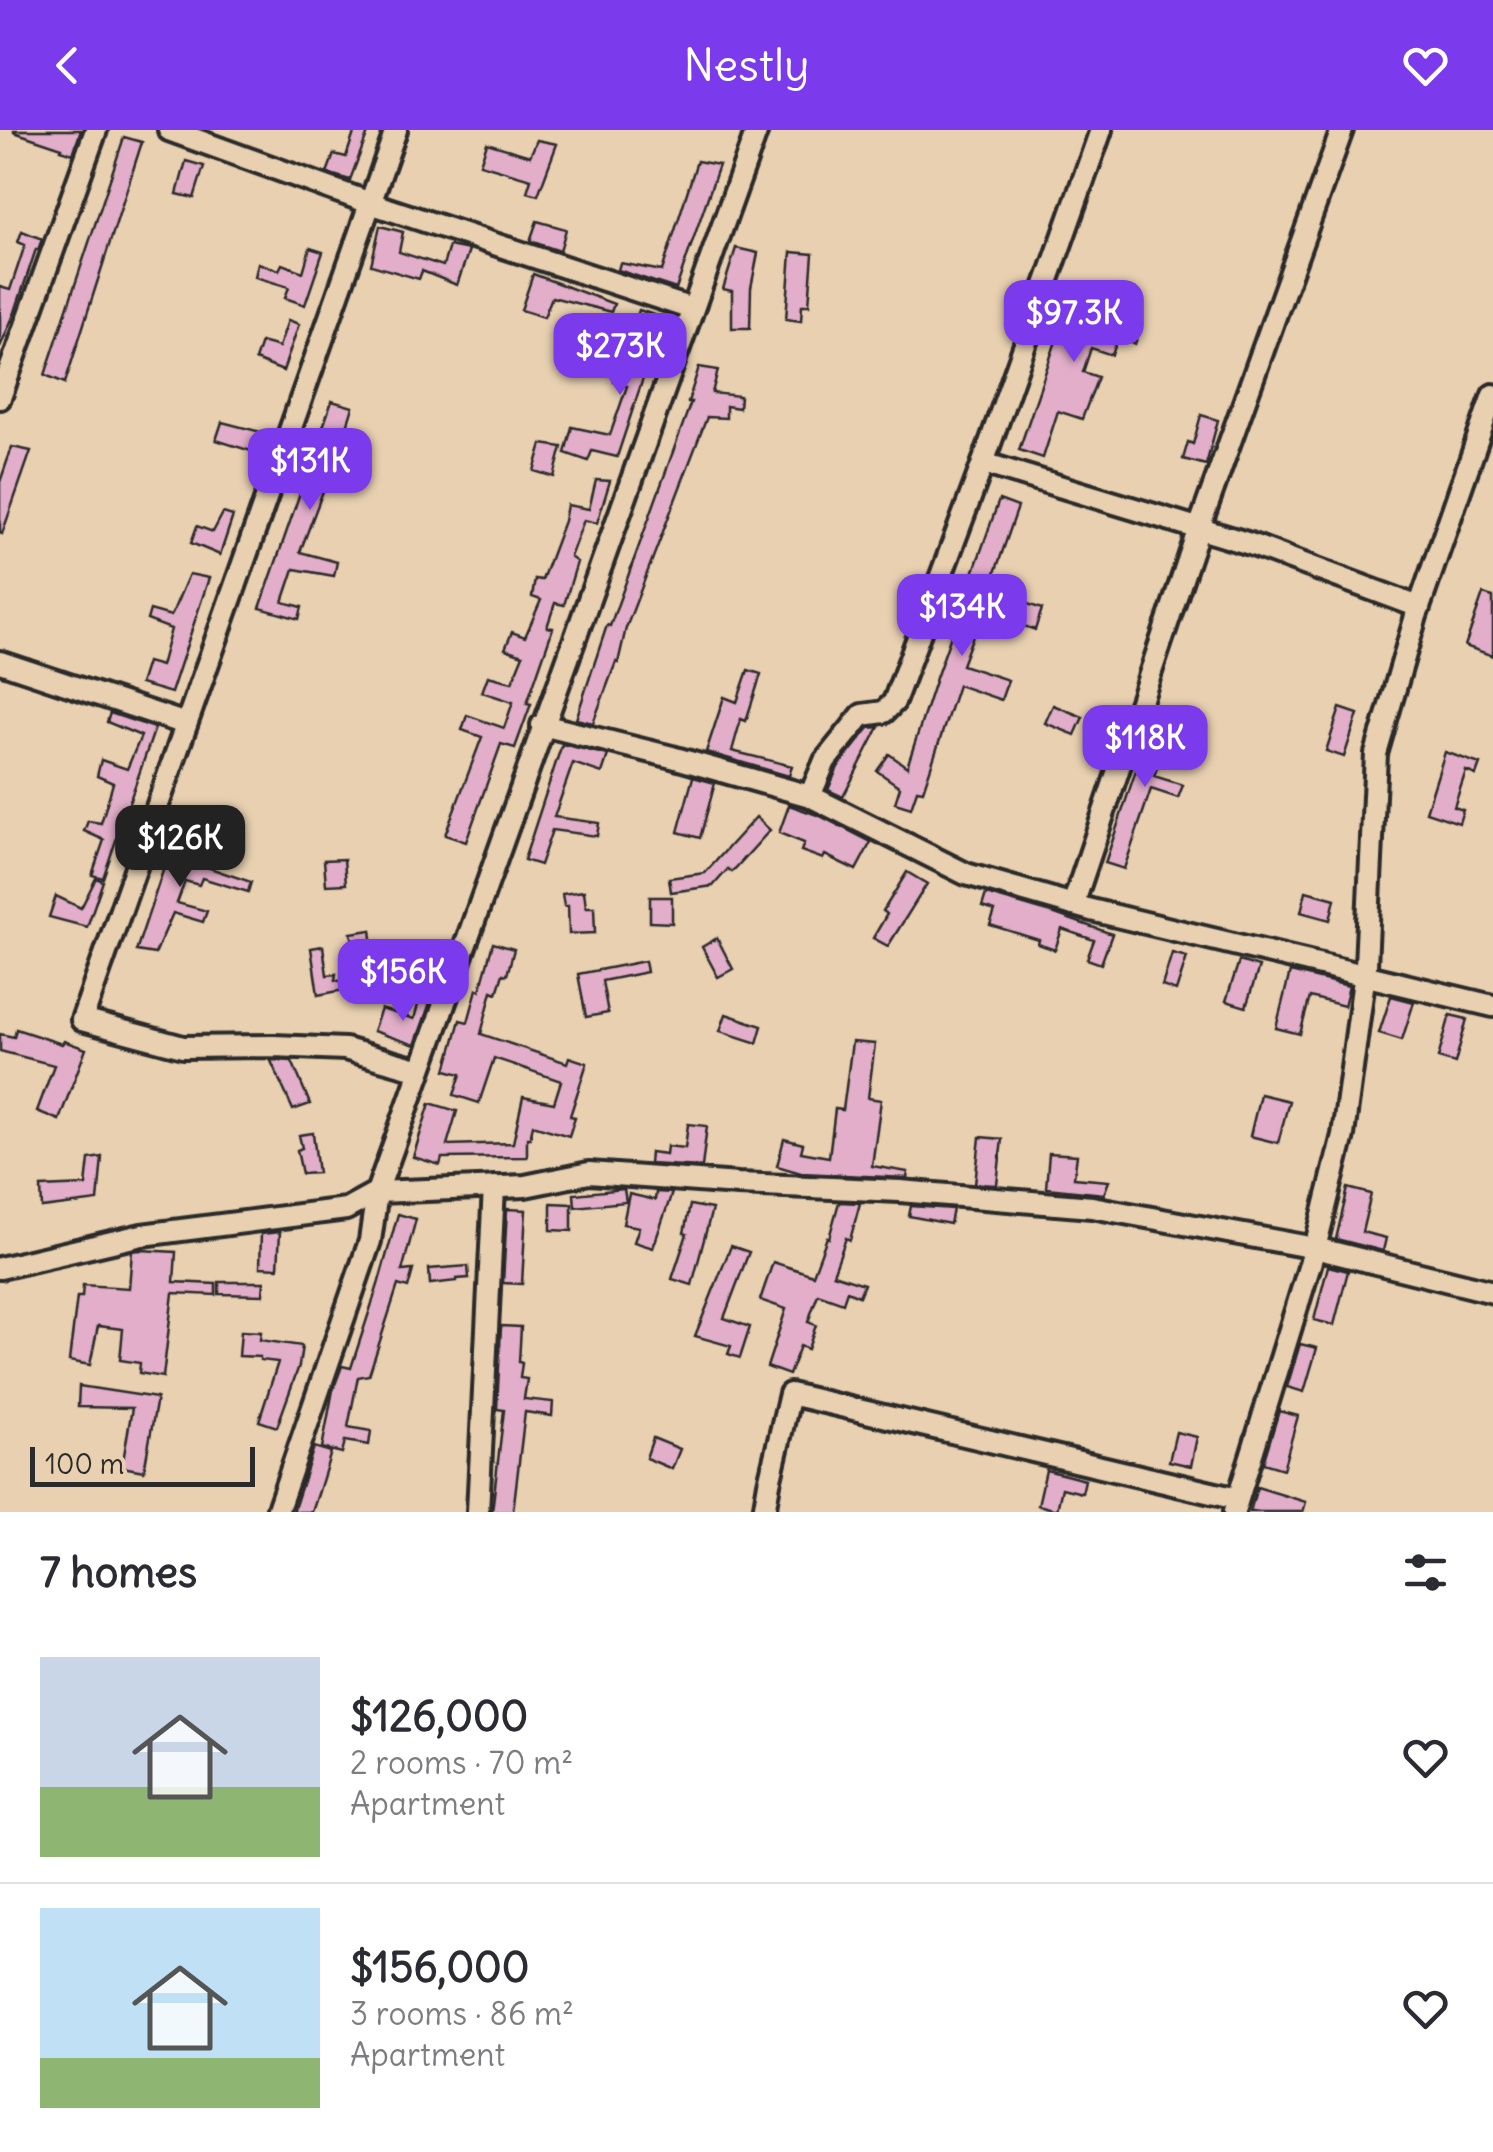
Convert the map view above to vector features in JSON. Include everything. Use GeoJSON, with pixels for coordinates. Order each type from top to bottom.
{"type":"FeatureCollection","features":[{"type":"Feature","properties":{"kind":"street"},"geometry":{"type":"LineString","coordinates":[[0,398],[96,130]]}},
{"type":"Feature","properties":{"kind":"street"},"geometry":{"type":"LineString","coordinates":[[169,130],[370,203],[692,309]]}},
{"type":"Feature","properties":{"kind":"street"},"geometry":{"type":"LineString","coordinates":[[396,130],[82,1020],[184,1047],[346,1049],[420,1070]]}},
{"type":"Feature","properties":{"kind":"street"},"geometry":{"type":"LineString","coordinates":[[277,1512],[370,1241],[377,1192],[757,130]]}},
{"type":"Feature","properties":{"kind":"street"},"geometry":{"type":"LineString","coordinates":[[810,796],[826,761],[862,715],[884,712],[894,702],[1101,130]]}},
{"type":"Feature","properties":{"kind":"street"},"geometry":{"type":"LineString","coordinates":[[1072,905],[1198,528],[1342,130]]}},
{"type":"Feature","properties":{"kind":"street"},"geometry":{"type":"LineString","coordinates":[[764,1512],[790,1394],[1236,1506],[1315,1248],[1342,1135],[1365,976],[1376,754],[1420,607],[1493,395]]}},
{"type":"Feature","properties":{"kind":"street"},"geometry":{"type":"LineString","coordinates":[[983,463],[1250,544],[1420,607]]}},
{"type":"Feature","properties":{"kind":"street"},"geometry":{"type":"LineString","coordinates":[[0,662],[186,724]]}},
{"type":"Feature","properties":{"kind":"street"},"geometry":{"type":"LineString","coordinates":[[542,725],[672,756],[810,796],[966,874],[1072,905],[1493,1006]]}},
{"type":"Feature","properties":{"kind":"street"},"geometry":{"type":"LineString","coordinates":[[0,1268],[142,1235],[346,1208],[377,1192],[525,1186],[589,1173],[900,1190],[1092,1206],[1315,1248],[1493,1292]]}},
{"type":"Feature","properties":{"kind":"street"},"geometry":{"type":"LineString","coordinates":[[478,1512],[494,1187]]}},
{"type":"Feature","properties":{"kind":"building"},"geometry":{"type":"Polygon","coordinates":[[[14,130],[81,130],[73,154],[14,130]]]}},
{"type":"Feature","properties":{"kind":"building"},"geometry":{"type":"Polygon","coordinates":[[[355,130],[369,130],[350,180],[327,173],[334,154],[346,157],[355,130]]]}},
{"type":"Feature","properties":{"kind":"building"},"geometry":{"type":"Polygon","coordinates":[[[124,137],[142,142],[65,383],[45,375],[124,137]]]}},
{"type":"Feature","properties":{"kind":"building"},"geometry":{"type":"Polygon","coordinates":[[[537,140],[557,144],[538,195],[527,192],[531,179],[480,164],[487,143],[530,156],[537,140]]]}},
{"type":"Feature","properties":{"kind":"building"},"geometry":{"type":"Polygon","coordinates":[[[186,161],[204,166],[194,198],[177,194],[186,161]]]}},
{"type":"Feature","properties":{"kind":"building"},"geometry":{"type":"Polygon","coordinates":[[[697,161],[719,165],[676,289],[618,270],[620,263],[662,271],[697,161]]]}},
{"type":"Feature","properties":{"kind":"building"},"geometry":{"type":"Polygon","coordinates":[[[537,221],[566,229],[560,251],[530,241],[537,221]]]}},
{"type":"Feature","properties":{"kind":"building"},"geometry":{"type":"Polygon","coordinates":[[[380,226],[403,232],[399,252],[443,266],[449,246],[469,250],[457,285],[422,271],[419,279],[371,265],[380,226]]]}},
{"type":"Feature","properties":{"kind":"building"},"geometry":{"type":"Polygon","coordinates":[[[22,231],[42,239],[0,347],[0,287],[10,290],[25,245],[18,242],[22,231]]]}},
{"type":"Feature","properties":{"kind":"building"},"geometry":{"type":"Polygon","coordinates":[[[310,248],[323,252],[305,305],[285,298],[289,287],[255,277],[258,263],[279,270],[282,264],[303,272],[310,248]]]}},
{"type":"Feature","properties":{"kind":"building"},"geometry":{"type":"Polygon","coordinates":[[[736,248],[758,253],[751,288],[750,328],[732,328],[732,291],[723,289],[736,248]]]}},
{"type":"Feature","properties":{"kind":"building"},"geometry":{"type":"Polygon","coordinates":[[[791,252],[813,254],[809,305],[802,305],[801,321],[786,319],[791,252]]]}},
{"type":"Feature","properties":{"kind":"building"},"geometry":{"type":"Polygon","coordinates":[[[533,274],[614,304],[611,312],[552,297],[544,317],[521,310],[533,274]]]}},
{"type":"Feature","properties":{"kind":"building"},"geometry":{"type":"Polygon","coordinates":[[[1075,285],[1105,295],[1099,312],[1141,326],[1135,344],[1118,338],[1112,355],[1091,348],[1083,372],[1098,377],[1082,419],[1058,411],[1043,458],[1019,450],[1075,285]]]}},
{"type":"Feature","properties":{"kind":"building"},"geometry":{"type":"Polygon","coordinates":[[[639,310],[663,318],[617,457],[592,451],[588,461],[565,453],[572,427],[610,435],[627,386],[614,382],[618,368],[630,371],[645,327],[635,323],[639,310]]]}},
{"type":"Feature","properties":{"kind":"building"},"geometry":{"type":"Polygon","coordinates":[[[288,320],[299,324],[283,371],[255,360],[261,342],[279,347],[288,320]]]}},
{"type":"Feature","properties":{"kind":"building"},"geometry":{"type":"Polygon","coordinates":[[[699,367],[718,370],[712,393],[740,396],[739,408],[726,406],[726,418],[707,417],[593,723],[576,719],[691,402],[699,367]]]}},
{"type":"Feature","properties":{"kind":"building"},"geometry":{"type":"Polygon","coordinates":[[[332,401],[353,407],[339,452],[365,459],[360,470],[334,462],[300,552],[337,562],[334,576],[294,569],[283,602],[302,607],[299,619],[260,608],[332,401]]]}},
{"type":"Feature","properties":{"kind":"building"},"geometry":{"type":"Polygon","coordinates":[[[1201,415],[1218,420],[1206,465],[1183,459],[1188,442],[1193,444],[1201,415]]]}},
{"type":"Feature","properties":{"kind":"building"},"geometry":{"type":"Polygon","coordinates":[[[222,422],[261,432],[254,452],[216,440],[222,422]]]}},
{"type":"Feature","properties":{"kind":"building"},"geometry":{"type":"Polygon","coordinates":[[[542,444],[562,447],[554,477],[534,471],[542,444]]]}},
{"type":"Feature","properties":{"kind":"building"},"geometry":{"type":"Polygon","coordinates":[[[12,447],[31,451],[2,534],[0,482],[12,447]]]}},
{"type":"Feature","properties":{"kind":"building"},"geometry":{"type":"Polygon","coordinates":[[[596,480],[610,481],[597,523],[584,520],[570,557],[577,562],[564,605],[555,603],[547,627],[553,628],[515,748],[501,744],[466,842],[445,835],[482,737],[462,730],[467,715],[504,728],[513,702],[482,692],[488,676],[512,682],[523,655],[505,649],[512,632],[525,637],[541,600],[532,597],[535,579],[542,580],[567,505],[589,509],[596,480]]]}},
{"type":"Feature","properties":{"kind":"building"},"geometry":{"type":"Polygon","coordinates":[[[999,500],[1018,507],[989,590],[1042,609],[1035,630],[982,611],[962,665],[1008,680],[1001,700],[958,685],[923,791],[917,790],[911,808],[895,803],[900,787],[877,771],[889,754],[907,767],[999,500]]]}},
{"type":"Feature","properties":{"kind":"building"},"geometry":{"type":"Polygon","coordinates":[[[223,513],[233,516],[220,555],[191,543],[197,526],[213,532],[223,513]]]}},
{"type":"Feature","properties":{"kind":"building"},"geometry":{"type":"Polygon","coordinates":[[[189,574],[209,578],[171,693],[140,684],[147,662],[161,666],[171,629],[147,620],[150,610],[171,616],[189,574]]]}},
{"type":"Feature","properties":{"kind":"building"},"geometry":{"type":"Polygon","coordinates":[[[1483,594],[1493,597],[1493,656],[1465,646],[1483,594]]]}},
{"type":"Feature","properties":{"kind":"building"},"geometry":{"type":"Polygon","coordinates":[[[748,670],[761,674],[732,751],[792,766],[789,776],[706,752],[724,697],[737,702],[748,670]]]}},
{"type":"Feature","properties":{"kind":"building"},"geometry":{"type":"Polygon","coordinates":[[[1053,705],[1083,717],[1075,735],[1045,723],[1053,705]]]}},
{"type":"Feature","properties":{"kind":"building"},"geometry":{"type":"Polygon","coordinates":[[[1340,708],[1358,714],[1344,757],[1326,751],[1340,708]]]}},
{"type":"Feature","properties":{"kind":"building"},"geometry":{"type":"Polygon","coordinates":[[[110,713],[155,728],[103,878],[92,875],[104,840],[84,831],[88,821],[101,823],[113,783],[97,776],[101,760],[127,769],[141,736],[107,722],[110,713]]]}},
{"type":"Feature","properties":{"kind":"building"},"geometry":{"type":"Polygon","coordinates":[[[1151,725],[1197,740],[1193,754],[1165,745],[1154,776],[1183,785],[1178,798],[1151,789],[1124,869],[1105,863],[1151,725]]]}},
{"type":"Feature","properties":{"kind":"building"},"geometry":{"type":"Polygon","coordinates":[[[879,727],[843,797],[828,790],[838,767],[869,728],[879,727]]]}},
{"type":"Feature","properties":{"kind":"building"},"geometry":{"type":"Polygon","coordinates":[[[562,744],[608,755],[602,773],[573,763],[554,817],[599,823],[597,836],[552,830],[540,865],[524,860],[562,744]]]}},
{"type":"Feature","properties":{"kind":"building"},"geometry":{"type":"Polygon","coordinates":[[[1445,752],[1480,764],[1476,775],[1466,771],[1454,807],[1463,810],[1459,823],[1426,812],[1445,752]]]}},
{"type":"Feature","properties":{"kind":"building"},"geometry":{"type":"Polygon","coordinates":[[[693,777],[715,783],[700,838],[678,832],[693,777]]]}},
{"type":"Feature","properties":{"kind":"building"},"geometry":{"type":"Polygon","coordinates":[[[789,805],[871,842],[856,870],[825,855],[823,859],[801,851],[804,843],[779,833],[789,805]]]}},
{"type":"Feature","properties":{"kind":"building"},"geometry":{"type":"Polygon","coordinates":[[[756,817],[770,830],[732,872],[728,869],[713,886],[671,892],[669,878],[705,873],[756,817]]]}},
{"type":"Feature","properties":{"kind":"building"},"geometry":{"type":"Polygon","coordinates":[[[177,829],[198,832],[189,861],[251,882],[248,892],[202,878],[199,885],[185,881],[177,903],[207,911],[203,922],[173,913],[155,954],[136,951],[177,829]]]}},
{"type":"Feature","properties":{"kind":"building"},"geometry":{"type":"Polygon","coordinates":[[[344,859],[346,884],[326,885],[324,860],[344,859]]]}},
{"type":"Feature","properties":{"kind":"building"},"geometry":{"type":"Polygon","coordinates":[[[907,872],[927,884],[888,946],[873,938],[887,914],[883,911],[907,872]]]}},
{"type":"Feature","properties":{"kind":"building"},"geometry":{"type":"Polygon","coordinates":[[[96,878],[103,881],[87,927],[49,917],[56,896],[81,908],[96,878]]]}},
{"type":"Feature","properties":{"kind":"building"},"geometry":{"type":"Polygon","coordinates":[[[584,891],[586,907],[594,907],[595,933],[569,934],[568,906],[564,906],[562,894],[584,891]]]}},
{"type":"Feature","properties":{"kind":"building"},"geometry":{"type":"Polygon","coordinates":[[[1306,891],[1335,899],[1330,920],[1301,912],[1306,891]]]}},
{"type":"Feature","properties":{"kind":"building"},"geometry":{"type":"Polygon","coordinates":[[[986,894],[1112,934],[1101,964],[1087,959],[1094,940],[1062,929],[1055,950],[1038,944],[1039,940],[990,925],[995,911],[982,907],[986,894]]]}},
{"type":"Feature","properties":{"kind":"building"},"geometry":{"type":"Polygon","coordinates":[[[650,897],[672,897],[672,923],[650,922],[650,897]]]}},
{"type":"Feature","properties":{"kind":"building"},"geometry":{"type":"Polygon","coordinates":[[[371,930],[374,955],[428,962],[431,951],[448,951],[439,977],[359,967],[351,933],[371,930]]]}},
{"type":"Feature","properties":{"kind":"building"},"geometry":{"type":"Polygon","coordinates":[[[717,938],[733,969],[718,977],[702,947],[717,938]]]}},
{"type":"Feature","properties":{"kind":"building"},"geometry":{"type":"Polygon","coordinates":[[[493,943],[514,949],[507,975],[503,974],[497,993],[492,991],[481,1034],[567,1063],[569,1057],[587,1063],[570,1116],[575,1117],[569,1136],[533,1125],[527,1138],[527,1157],[442,1158],[440,1165],[413,1157],[430,1103],[457,1111],[447,1145],[513,1143],[523,1097],[554,1103],[561,1081],[494,1058],[479,1103],[454,1095],[461,1074],[446,1070],[460,1020],[468,1022],[493,943]]]}},
{"type":"Feature","properties":{"kind":"building"},"geometry":{"type":"Polygon","coordinates":[[[323,946],[327,975],[336,974],[335,980],[364,986],[318,995],[311,948],[323,946]]]}},
{"type":"Feature","properties":{"kind":"building"},"geometry":{"type":"Polygon","coordinates":[[[1172,953],[1187,957],[1176,991],[1162,986],[1172,953]]]}},
{"type":"Feature","properties":{"kind":"building"},"geometry":{"type":"Polygon","coordinates":[[[645,961],[647,972],[602,981],[608,1013],[586,1017],[578,974],[645,961]]]}},
{"type":"Feature","properties":{"kind":"building"},"geometry":{"type":"Polygon","coordinates":[[[1239,961],[1259,967],[1246,1007],[1226,1001],[1239,961]]]}},
{"type":"Feature","properties":{"kind":"building"},"geometry":{"type":"Polygon","coordinates":[[[1290,972],[1349,986],[1344,1006],[1310,997],[1300,1034],[1276,1028],[1290,972]]]}},
{"type":"Feature","properties":{"kind":"building"},"geometry":{"type":"Polygon","coordinates":[[[1391,996],[1414,1002],[1402,1040],[1379,1033],[1391,996]]]}},
{"type":"Feature","properties":{"kind":"building"},"geometry":{"type":"Polygon","coordinates":[[[420,998],[431,1000],[415,1045],[373,1031],[381,1009],[414,1019],[420,998]]]}},
{"type":"Feature","properties":{"kind":"building"},"geometry":{"type":"Polygon","coordinates":[[[726,1014],[762,1026],[757,1043],[720,1031],[726,1014]]]}},
{"type":"Feature","properties":{"kind":"building"},"geometry":{"type":"Polygon","coordinates":[[[1450,1015],[1467,1019],[1455,1063],[1438,1058],[1450,1015]]]}},
{"type":"Feature","properties":{"kind":"building"},"geometry":{"type":"Polygon","coordinates":[[[16,1029],[86,1049],[59,1120],[37,1111],[54,1065],[0,1051],[0,1034],[14,1037],[16,1029]]]}},
{"type":"Feature","properties":{"kind":"building"},"geometry":{"type":"Polygon","coordinates":[[[852,1042],[875,1044],[868,1098],[881,1100],[872,1166],[908,1172],[907,1178],[801,1173],[777,1166],[784,1139],[803,1144],[801,1152],[829,1157],[835,1109],[843,1110],[852,1042]]]}},
{"type":"Feature","properties":{"kind":"building"},"geometry":{"type":"Polygon","coordinates":[[[273,1060],[292,1061],[310,1104],[293,1110],[273,1060]]]}},
{"type":"Feature","properties":{"kind":"building"},"geometry":{"type":"Polygon","coordinates":[[[1260,1094],[1289,1101],[1278,1143],[1250,1136],[1260,1094]]]}},
{"type":"Feature","properties":{"kind":"building"},"geometry":{"type":"Polygon","coordinates":[[[688,1124],[707,1126],[702,1167],[649,1164],[650,1152],[666,1154],[667,1146],[685,1148],[688,1124]]]}},
{"type":"Feature","properties":{"kind":"building"},"geometry":{"type":"Polygon","coordinates":[[[313,1133],[318,1173],[302,1174],[297,1150],[302,1148],[299,1135],[313,1133]]]}},
{"type":"Feature","properties":{"kind":"building"},"geometry":{"type":"Polygon","coordinates":[[[980,1137],[1002,1139],[997,1185],[975,1184],[980,1137]]]}},
{"type":"Feature","properties":{"kind":"building"},"geometry":{"type":"Polygon","coordinates":[[[1049,1153],[1077,1155],[1074,1178],[1109,1181],[1104,1194],[1046,1188],[1049,1153]]]}},
{"type":"Feature","properties":{"kind":"building"},"geometry":{"type":"Polygon","coordinates":[[[102,1157],[98,1201],[42,1208],[41,1187],[86,1185],[89,1159],[102,1157]]]}},
{"type":"Feature","properties":{"kind":"building"},"geometry":{"type":"Polygon","coordinates":[[[1348,1188],[1371,1194],[1362,1232],[1386,1238],[1383,1251],[1336,1239],[1348,1188]]]}},
{"type":"Feature","properties":{"kind":"building"},"geometry":{"type":"Polygon","coordinates":[[[624,1189],[626,1202],[575,1207],[574,1194],[624,1189]]]}},
{"type":"Feature","properties":{"kind":"building"},"geometry":{"type":"Polygon","coordinates":[[[656,1192],[672,1193],[653,1248],[634,1242],[639,1227],[623,1224],[629,1194],[655,1200],[656,1192]]]}},
{"type":"Feature","properties":{"kind":"building"},"geometry":{"type":"Polygon","coordinates":[[[839,1202],[860,1203],[850,1240],[846,1238],[833,1274],[864,1284],[859,1296],[847,1291],[843,1303],[818,1294],[808,1322],[816,1325],[808,1349],[800,1346],[789,1375],[767,1367],[786,1309],[760,1300],[773,1262],[813,1275],[839,1202]]]}},
{"type":"Feature","properties":{"kind":"building"},"geometry":{"type":"Polygon","coordinates":[[[551,1203],[572,1204],[572,1231],[551,1230],[551,1203]]]}},
{"type":"Feature","properties":{"kind":"building"},"geometry":{"type":"Polygon","coordinates":[[[690,1205],[712,1209],[692,1285],[672,1279],[687,1234],[684,1233],[690,1205]]]}},
{"type":"Feature","properties":{"kind":"building"},"geometry":{"type":"Polygon","coordinates":[[[911,1206],[953,1209],[950,1224],[909,1216],[911,1206]]]}},
{"type":"Feature","properties":{"kind":"building"},"geometry":{"type":"Polygon","coordinates":[[[507,1209],[526,1210],[522,1284],[503,1283],[507,1209]]]}},
{"type":"Feature","properties":{"kind":"building"},"geometry":{"type":"Polygon","coordinates":[[[398,1214],[416,1219],[402,1271],[413,1270],[408,1288],[398,1285],[369,1375],[358,1377],[348,1427],[371,1431],[369,1445],[345,1441],[342,1453],[322,1448],[333,1390],[342,1366],[351,1368],[398,1214]]]}},
{"type":"Feature","properties":{"kind":"building"},"geometry":{"type":"Polygon","coordinates":[[[280,1232],[278,1268],[260,1267],[261,1234],[280,1232]]]}},
{"type":"Feature","properties":{"kind":"building"},"geometry":{"type":"Polygon","coordinates":[[[731,1246],[749,1252],[724,1318],[750,1327],[740,1358],[728,1354],[731,1346],[695,1336],[731,1246]]]}},
{"type":"Feature","properties":{"kind":"building"},"geometry":{"type":"Polygon","coordinates":[[[132,1251],[176,1252],[174,1282],[216,1284],[216,1295],[173,1293],[163,1377],[139,1373],[140,1363],[120,1360],[123,1329],[98,1326],[90,1365],[69,1361],[77,1297],[82,1297],[83,1285],[129,1288],[132,1251]]]}},
{"type":"Feature","properties":{"kind":"building"},"geometry":{"type":"Polygon","coordinates":[[[468,1266],[469,1278],[430,1284],[429,1269],[468,1266]]]}},
{"type":"Feature","properties":{"kind":"building"},"geometry":{"type":"Polygon","coordinates":[[[1328,1266],[1348,1271],[1334,1325],[1314,1320],[1328,1266]]]}},
{"type":"Feature","properties":{"kind":"building"},"geometry":{"type":"Polygon","coordinates":[[[219,1282],[264,1282],[263,1295],[219,1294],[219,1282]]]}},
{"type":"Feature","properties":{"kind":"building"},"geometry":{"type":"Polygon","coordinates":[[[501,1326],[521,1327],[520,1378],[527,1379],[524,1399],[553,1402],[552,1416],[525,1412],[513,1512],[492,1512],[504,1410],[497,1409],[501,1326]]]}},
{"type":"Feature","properties":{"kind":"building"},"geometry":{"type":"Polygon","coordinates":[[[241,1331],[261,1332],[260,1340],[302,1346],[299,1366],[277,1427],[259,1421],[278,1362],[239,1356],[241,1331]]]}},
{"type":"Feature","properties":{"kind":"building"},"geometry":{"type":"Polygon","coordinates":[[[1300,1344],[1317,1348],[1304,1392],[1287,1387],[1300,1344]]]}},
{"type":"Feature","properties":{"kind":"building"},"geometry":{"type":"Polygon","coordinates":[[[79,1386],[157,1398],[144,1471],[122,1467],[132,1408],[78,1407],[79,1386]]]}},
{"type":"Feature","properties":{"kind":"building"},"geometry":{"type":"Polygon","coordinates":[[[1279,1411],[1298,1416],[1283,1469],[1263,1463],[1279,1411]]]}},
{"type":"Feature","properties":{"kind":"building"},"geometry":{"type":"Polygon","coordinates":[[[1176,1432],[1197,1437],[1191,1466],[1169,1461],[1176,1432]]]}},
{"type":"Feature","properties":{"kind":"building"},"geometry":{"type":"Polygon","coordinates":[[[653,1438],[680,1449],[672,1469],[646,1458],[653,1438]]]}},
{"type":"Feature","properties":{"kind":"building"},"geometry":{"type":"Polygon","coordinates":[[[314,1447],[331,1452],[319,1491],[312,1512],[293,1512],[314,1447]]]}},
{"type":"Feature","properties":{"kind":"building"},"geometry":{"type":"Polygon","coordinates":[[[1046,1470],[1085,1480],[1082,1493],[1062,1488],[1057,1510],[1038,1505],[1046,1470]]]}},
{"type":"Feature","properties":{"kind":"building"},"geometry":{"type":"Polygon","coordinates":[[[1257,1487],[1306,1502],[1303,1512],[1250,1512],[1257,1487]]]}}]}
